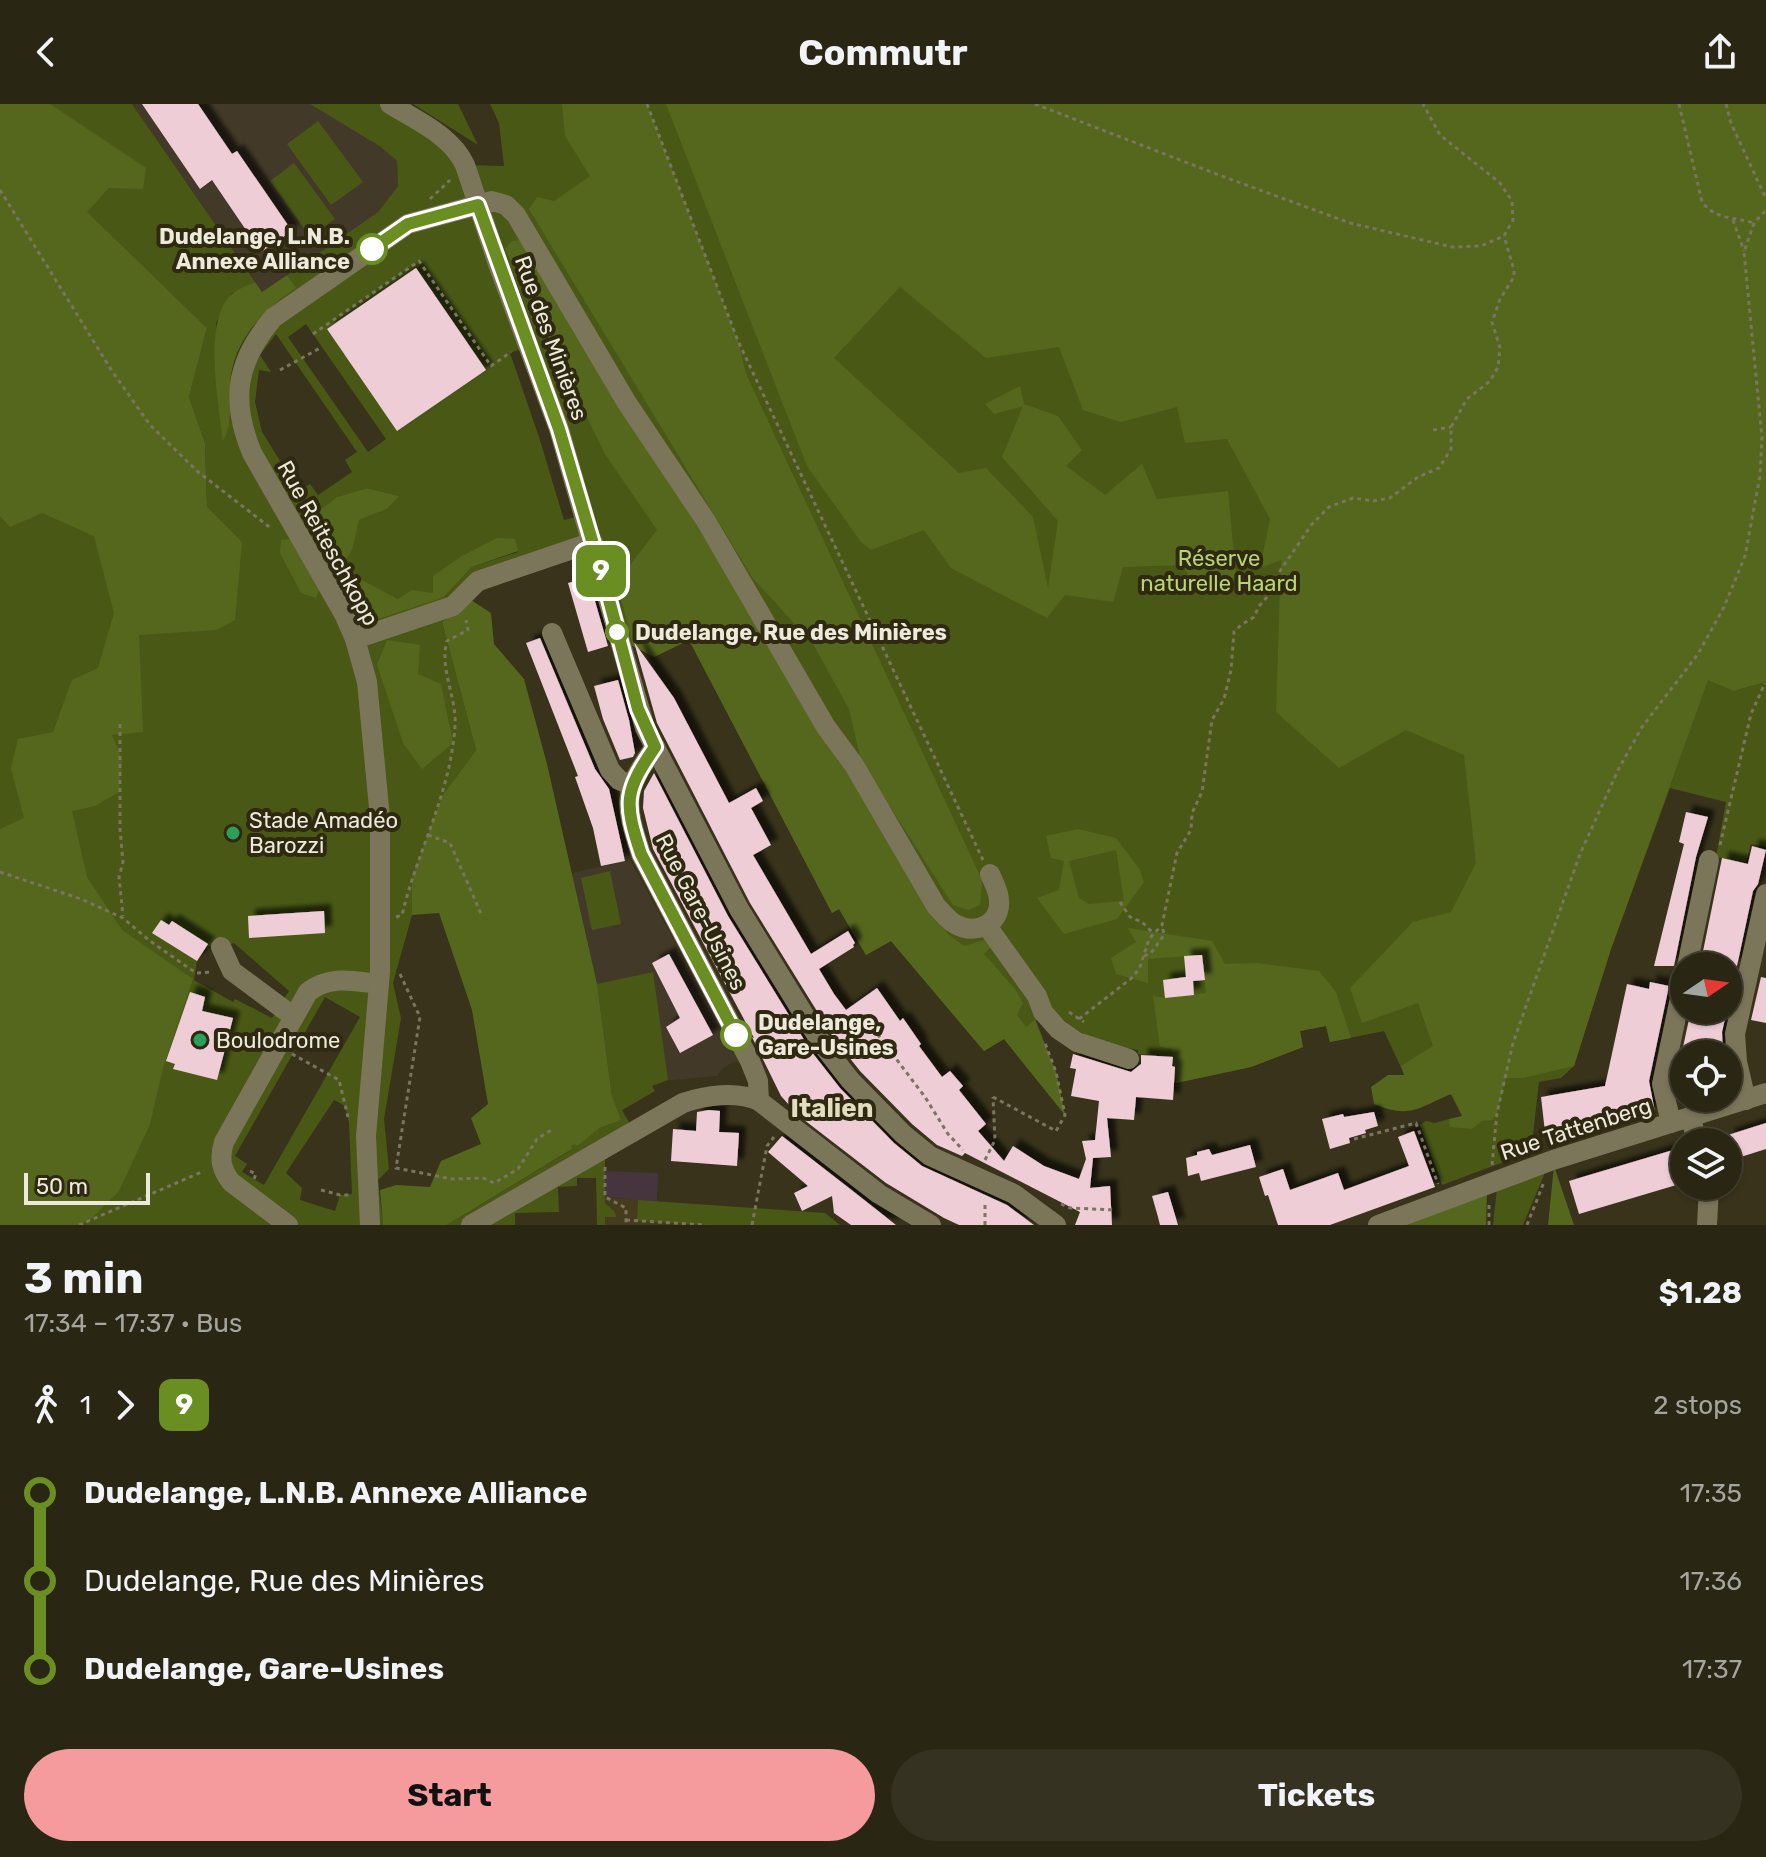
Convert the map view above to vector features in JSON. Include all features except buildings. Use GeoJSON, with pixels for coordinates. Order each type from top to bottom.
{"type":"FeatureCollection","features":[{"type":"Feature","properties":{"kind":"street"},"geometry":{"type":"LineString","coordinates":[[390,104],[453,145],[465,165],[478,205]]}},
{"type":"Feature","properties":{"kind":"street","name":"Rue des Minières"},"geometry":{"type":"LineString","coordinates":[[987,926],[970,930],[953,924],[936,906],[854,765],[826,727],[706,521],[627,403],[533,240],[506,205],[492,201],[478,205],[559,429],[638,709],[739,909],[822,1044],[850,1080],[903,1134],[930,1156],[984,1176],[1056,1225]]}},
{"type":"Feature","properties":{"kind":"street","name":"Rue Reiteschkopp"},"geometry":{"type":"LineString","coordinates":[[370,1225],[367,1112],[381,920],[380,818],[367,682],[355,639],[252,453],[243,431],[239,407],[240,382],[246,359],[258,336],[273,318],[408,224],[478,205]]}},
{"type":"Feature","properties":{"kind":"street"},"geometry":{"type":"LineString","coordinates":[[355,639],[453,606],[478,581],[593,542]]}},
{"type":"Feature","properties":{"kind":"street"},"geometry":{"type":"LineString","coordinates":[[552,633],[610,770],[619,780],[631,785],[655,747]]}},
{"type":"Feature","properties":{"kind":"street","name":"Rue Gare-Usines"},"geometry":{"type":"LineString","coordinates":[[631,785],[629,809],[641,854],[750,1061],[758,1081],[759,1101]]}},
{"type":"Feature","properties":{"kind":"street"},"geometry":{"type":"LineString","coordinates":[[1690,952],[1709,860]]}},
{"type":"Feature","properties":{"kind":"street"},"geometry":{"type":"LineString","coordinates":[[990,874],[998,893],[998,911],[987,926],[1037,996],[1043,1012],[1058,1029],[1077,1042],[1129,1059]]}},
{"type":"Feature","properties":{"kind":"street"},"geometry":{"type":"LineString","coordinates":[[1756,1097],[1737,1062],[1735,1034],[1766,894]]}},
{"type":"Feature","properties":{"kind":"street"},"geometry":{"type":"LineString","coordinates":[[221,947],[232,971],[294,1017]]}},
{"type":"Feature","properties":{"kind":"street"},"geometry":{"type":"LineString","coordinates":[[288,1225],[231,1182],[221,1163],[224,1142],[308,992],[332,980],[379,975]]}},
{"type":"Feature","properties":{"kind":"street"},"geometry":{"type":"LineString","coordinates":[[1675,1024],[1662,1084],[1687,1128]]}},
{"type":"Feature","properties":{"kind":"street"},"geometry":{"type":"LineString","coordinates":[[471,1225],[683,1103],[698,1098],[738,1096],[759,1101],[879,1194],[931,1225]]}},
{"type":"Feature","properties":{"kind":"street","name":"Rue Tattenberg"},"geometry":{"type":"LineString","coordinates":[[1491,1182],[1756,1097]]}},
{"type":"Feature","properties":{"kind":"street"},"geometry":{"type":"LineString","coordinates":[[1378,1225],[1491,1182]]}},
{"type":"Feature","properties":{"kind":"street"},"geometry":{"type":"LineString","coordinates":[[1707,1225],[1708,1200]]}},
{"type":"Feature","properties":{"kind":"path"},"geometry":{"type":"LineString","coordinates":[[647,104],[738,341],[990,874]]}},
{"type":"Feature","properties":{"kind":"path"},"geometry":{"type":"LineString","coordinates":[[1035,104],[1350,223],[1452,247],[1481,246],[1504,236],[1513,220],[1512,201],[1500,183],[1440,135],[1423,104]]}},
{"type":"Feature","properties":{"kind":"path"},"geometry":{"type":"LineString","coordinates":[[1679,104],[1702,202],[1708,210],[1733,220],[1754,223]]}},
{"type":"Feature","properties":{"kind":"path"},"geometry":{"type":"LineString","coordinates":[[1726,104],[1731,123],[1766,199]]}},
{"type":"Feature","properties":{"kind":"path"},"geometry":{"type":"LineString","coordinates":[[422,205],[450,182],[451,167]]}},
{"type":"Feature","properties":{"kind":"path"},"geometry":{"type":"LineString","coordinates":[[0,190],[112,371],[150,425],[197,471],[243,509],[273,529],[284,533],[295,528]]}},
{"type":"Feature","properties":{"kind":"path"},"geometry":{"type":"LineString","coordinates":[[1744,252],[1754,223],[1766,210]]}},
{"type":"Feature","properties":{"kind":"path"},"geometry":{"type":"LineString","coordinates":[[1489,1225],[1494,1142],[1513,1043],[1580,854],[1619,768],[1642,727],[1698,654],[1724,607],[1745,556],[1760,476],[1762,438],[1744,252],[1733,220]]}},
{"type":"Feature","properties":{"kind":"path"},"geometry":{"type":"LineString","coordinates":[[1143,956],[1151,953],[1164,935],[1162,925],[1177,853],[1191,830],[1192,813],[1202,792],[1212,720],[1224,699],[1231,670],[1234,632],[1254,617],[1312,524],[1329,507],[1353,498],[1373,501],[1390,498],[1418,477],[1439,468],[1451,449],[1451,427],[1467,399],[1490,381],[1498,367],[1500,348],[1492,322],[1500,299],[1514,277],[1504,236]]}},
{"type":"Feature","properties":{"kind":"path"},"geometry":{"type":"LineString","coordinates":[[313,334],[419,261],[491,366],[510,353],[530,346]]}},
{"type":"Feature","properties":{"kind":"path"},"geometry":{"type":"LineString","coordinates":[[280,370],[322,347]]}},
{"type":"Feature","properties":{"kind":"path"},"geometry":{"type":"LineString","coordinates":[[1433,430],[1451,427]]}},
{"type":"Feature","properties":{"kind":"path"},"geometry":{"type":"LineString","coordinates":[[1760,476],[1766,470]]}},
{"type":"Feature","properties":{"kind":"path"},"geometry":{"type":"LineString","coordinates":[[381,920],[402,915],[412,876],[442,796],[455,727],[443,656],[447,641],[468,630],[466,620],[453,606]]}},
{"type":"Feature","properties":{"kind":"path"},"geometry":{"type":"LineString","coordinates":[[1709,860],[1716,862],[1751,714],[1765,683]]}},
{"type":"Feature","properties":{"kind":"path"},"geometry":{"type":"LineString","coordinates":[[120,724],[123,862],[119,877],[123,918]]}},
{"type":"Feature","properties":{"kind":"path"},"geometry":{"type":"LineString","coordinates":[[428,835],[450,843],[482,916]]}},
{"type":"Feature","properties":{"kind":"path"},"geometry":{"type":"LineString","coordinates":[[0,872],[81,899],[123,918],[196,973]]}},
{"type":"Feature","properties":{"kind":"path"},"geometry":{"type":"LineString","coordinates":[[1120,902],[1130,917],[1142,922],[1154,934]]}},
{"type":"Feature","properties":{"kind":"path"},"geometry":{"type":"LineString","coordinates":[[1084,1022],[1079,1019],[1133,977],[1145,946],[1162,925]]}},
{"type":"Feature","properties":{"kind":"path"},"geometry":{"type":"LineString","coordinates":[[379,975],[396,967],[420,1017],[396,1168],[452,1179],[483,1178],[494,1183],[518,1169],[537,1139],[553,1129]]}},
{"type":"Feature","properties":{"kind":"path"},"geometry":{"type":"LineString","coordinates":[[863,1015],[925,1097],[948,1134],[970,1157]]}},
{"type":"Feature","properties":{"kind":"path"},"geometry":{"type":"LineString","coordinates":[[278,1046],[339,1080],[349,1123]]}},
{"type":"Feature","properties":{"kind":"path"},"geometry":{"type":"LineString","coordinates":[[985,1225],[984,1176],[995,1140],[993,1097],[1056,1131],[1065,1115],[1056,1072]]}},
{"type":"Feature","properties":{"kind":"path"},"geometry":{"type":"LineString","coordinates":[[752,1225],[767,1146],[787,1122]]}},
{"type":"Feature","properties":{"kind":"path"},"geometry":{"type":"LineString","coordinates":[[1354,1139],[1416,1123],[1444,1201]]}},
{"type":"Feature","properties":{"kind":"path"},"geometry":{"type":"LineString","coordinates":[[605,1148],[605,1197],[626,1208],[626,1222],[706,1225]]}},
{"type":"Feature","properties":{"kind":"path"},"geometry":{"type":"LineString","coordinates":[[1527,1225],[1553,1160]]}},
{"type":"Feature","properties":{"kind":"path"},"geometry":{"type":"LineString","coordinates":[[79,1225],[221,1163]]}},
{"type":"Feature","properties":{"kind":"path"},"geometry":{"type":"LineString","coordinates":[[321,1190],[340,1195],[368,1194]]}},
{"type":"Feature","properties":{"kind":"path"},"geometry":{"type":"LineString","coordinates":[[1057,1202],[1070,1208],[1116,1210]]}},
{"type":"Feature","properties":{"kind":"shaded area"},"geometry":{"type":"Polygon","coordinates":[[[132,104],[310,104],[381,146],[397,161],[398,186],[378,212],[262,292],[132,104]]]}},
{"type":"Feature","properties":{"kind":"shaded area"},"geometry":{"type":"Polygon","coordinates":[[[630,860],[741,1062],[733,1062],[717,1076],[662,1081],[652,1086],[655,1091],[618,1113],[572,873],[630,860]]]}},
{"type":"Feature","properties":{"kind":"shaded area"},"geometry":{"type":"Polygon","coordinates":[[[605,1171],[658,1173],[657,1202],[605,1197],[605,1171]]]}},
{"type":"Feature","properties":{"kind":"shaded area"},"geometry":{"type":"Polygon","coordinates":[[[605,1197],[638,1200],[638,1221],[706,1225],[605,1225],[605,1217],[615,1217],[615,1212],[605,1203],[605,1197]]]}},
{"type":"Feature","properties":{"kind":"green space","name":"Réserve naturelle Haard"},"geometry":{"type":"Polygon","coordinates":[[[0,104],[132,104],[255,282],[231,294],[216,323],[231,426],[234,364],[250,331],[262,316],[295,288],[287,275],[378,212],[398,186],[397,161],[381,147],[310,104],[412,104],[407,114],[465,165],[504,166],[499,123],[490,104],[1699,104],[1766,442],[1734,691],[1766,682],[1766,847],[1751,844],[1746,862],[1716,857],[1726,802],[1670,788],[1611,949],[1574,1066],[1561,1078],[1539,1082],[1531,1152],[1442,1185],[1420,1125],[1426,1121],[1435,1123],[1449,1119],[1451,1127],[1482,1121],[1497,1113],[1405,1076],[1384,1031],[1330,1042],[1326,1026],[1300,1031],[1303,1047],[1251,1067],[1176,1083],[1172,1057],[1138,1054],[1138,1050],[1099,1041],[1079,1031],[1048,1006],[1036,1021],[1056,1072],[1065,1115],[1004,1039],[984,1051],[891,941],[866,955],[839,909],[832,913],[689,640],[654,657],[633,646],[621,647],[584,554],[479,592],[442,622],[476,750],[442,796],[412,876],[412,915],[393,983],[401,1018],[384,1119],[389,1169],[378,1180],[383,1225],[0,1225],[0,104]],[[79,123],[79,225],[207,507],[205,443],[189,397],[207,328],[86,212],[109,188],[79,123]],[[416,268],[327,329],[485,369],[416,268]],[[306,324],[288,337],[368,452],[386,439],[306,324]],[[276,334],[260,355],[271,372],[259,370],[255,402],[262,432],[299,491],[310,484],[318,495],[352,472],[345,460],[357,452],[276,334]],[[529,346],[510,353],[564,520],[584,515],[529,346]],[[367,488],[337,497],[359,520],[387,509],[400,496],[367,488]],[[497,538],[434,593],[398,599],[360,580],[350,608],[444,597],[472,567],[518,552],[497,538]],[[234,943],[221,947],[207,946],[197,961],[194,980],[233,1002],[235,999],[272,1018],[289,991],[234,943]],[[325,997],[235,1156],[247,1164],[242,1172],[264,1185],[360,1017],[325,997]],[[334,1100],[286,1173],[302,1188],[300,1200],[335,1211],[340,1195],[352,1194],[349,1123],[345,1106],[334,1100]]]}},
{"type":"Feature","properties":{"kind":"green space"},"geometry":{"type":"Polygon","coordinates":[[[0,104],[50,104],[146,168],[143,189],[109,188],[87,212],[207,328],[189,397],[205,443],[207,507],[242,542],[235,620],[216,630],[139,635],[143,732],[112,735],[122,759],[119,792],[95,806],[72,811],[87,877],[122,930],[193,979],[163,1068],[150,1124],[119,1191],[90,1220],[79,1225],[0,1225],[0,829],[24,818],[11,768],[18,739],[53,732],[72,680],[98,668],[114,613],[94,536],[42,513],[10,527],[0,516],[0,104]]]}},
{"type":"Feature","properties":{"kind":"green space"},"geometry":{"type":"Polygon","coordinates":[[[413,104],[458,104],[478,145],[413,104]]]}},
{"type":"Feature","properties":{"kind":"green space"},"geometry":{"type":"Polygon","coordinates":[[[562,104],[647,104],[738,341],[746,374],[982,880],[980,905],[968,910],[953,905],[861,761],[849,709],[813,644],[752,577],[529,209],[537,197],[554,201],[590,176],[565,136],[562,104]]]}},
{"type":"Feature","properties":{"kind":"green space"},"geometry":{"type":"Polygon","coordinates":[[[666,104],[1766,104],[1766,682],[1734,691],[1708,680],[1611,949],[1574,1066],[1523,1078],[1506,1078],[1497,1113],[1492,1120],[1482,1121],[1472,1129],[1450,1127],[1449,1119],[1462,1116],[1451,1094],[1414,1110],[1397,1111],[1374,1104],[1371,1087],[1388,1075],[1404,1075],[1401,1066],[1433,1046],[1418,1003],[1362,1023],[1350,988],[1413,922],[1451,912],[1476,863],[1464,755],[1406,730],[1339,768],[1276,712],[1281,560],[1260,568],[1270,519],[1227,439],[1185,443],[1177,407],[1121,422],[1083,410],[1059,347],[986,358],[900,287],[834,358],[959,473],[986,468],[1033,517],[1048,588],[1058,521],[1002,457],[1023,406],[994,414],[985,404],[1020,386],[1024,404],[1058,416],[1082,450],[1066,466],[1105,495],[1142,464],[1157,499],[1228,491],[1236,577],[1197,593],[1183,565],[1123,567],[1113,602],[1065,595],[1047,618],[951,568],[924,530],[871,550],[861,542],[807,466],[666,104]]]}},
{"type":"Feature","properties":{"kind":"green space"},"geometry":{"type":"Polygon","coordinates":[[[318,121],[363,182],[331,205],[287,144],[318,121]]]}},
{"type":"Feature","properties":{"kind":"green space"},"geometry":{"type":"Polygon","coordinates":[[[294,163],[335,219],[310,237],[270,181],[294,163]]]}},
{"type":"Feature","properties":{"kind":"green space"},"geometry":{"type":"Polygon","coordinates":[[[521,240],[948,934],[964,946],[990,938],[994,943],[984,954],[1015,989],[1023,1003],[1017,1015],[1026,1027],[1035,1020],[1056,1072],[1065,1115],[1004,1039],[984,1051],[891,941],[866,955],[839,909],[832,913],[689,640],[654,657],[633,646],[617,582],[657,530],[605,454],[505,249],[512,241],[521,240]]]}},
{"type":"Feature","properties":{"kind":"green space"},"geometry":{"type":"Polygon","coordinates":[[[287,275],[296,288],[260,318],[242,342],[236,356],[230,387],[229,421],[223,441],[216,386],[215,342],[223,306],[232,294],[243,287],[255,282],[262,292],[287,275]]]}},
{"type":"Feature","properties":{"kind":"green space"},"geometry":{"type":"Polygon","coordinates":[[[367,488],[400,496],[387,509],[359,520],[352,550],[339,570],[331,571],[305,522],[337,497],[367,488]]]}},
{"type":"Feature","properties":{"kind":"green space"},"geometry":{"type":"Polygon","coordinates":[[[497,538],[515,539],[518,551],[472,567],[444,597],[372,621],[359,617],[350,608],[351,585],[360,579],[398,599],[412,590],[433,593],[433,576],[497,538]]]}},
{"type":"Feature","properties":{"kind":"green space"},"geometry":{"type":"Polygon","coordinates":[[[290,539],[319,590],[316,598],[301,593],[280,553],[281,540],[290,539]]]}},
{"type":"Feature","properties":{"kind":"green space"},"geometry":{"type":"Polygon","coordinates":[[[471,600],[491,613],[494,644],[524,679],[547,764],[597,984],[612,1096],[621,1120],[600,1128],[577,1146],[571,1146],[572,1149],[447,1225],[383,1225],[380,1190],[396,1185],[430,1187],[441,1161],[481,1144],[471,1118],[488,1104],[472,1010],[439,913],[412,915],[412,876],[442,796],[476,750],[442,622],[471,600]]]}},
{"type":"Feature","properties":{"kind":"green space"},"geometry":{"type":"Polygon","coordinates":[[[387,640],[420,645],[418,674],[441,684],[453,743],[422,769],[403,743],[377,665],[387,640]]]}},
{"type":"Feature","properties":{"kind":"green space"},"geometry":{"type":"Polygon","coordinates":[[[1078,829],[1116,838],[1140,870],[1144,882],[1117,919],[1064,934],[1037,898],[1059,890],[1064,861],[1051,858],[1046,836],[1078,829]],[[1116,850],[1069,861],[1079,898],[1089,904],[1124,901],[1116,850]]]}},
{"type":"Feature","properties":{"kind":"green space"},"geometry":{"type":"Polygon","coordinates":[[[610,871],[621,924],[592,930],[581,878],[610,871]]]}},
{"type":"Feature","properties":{"kind":"green space"},"geometry":{"type":"Polygon","coordinates":[[[1128,928],[1212,941],[1225,964],[1257,963],[1319,971],[1336,992],[1351,1038],[1330,1042],[1326,1026],[1300,1031],[1303,1047],[1251,1067],[1176,1083],[1172,1049],[1160,1047],[1153,996],[1165,998],[1206,993],[1202,955],[1148,959],[1148,983],[1116,974],[1111,958],[1136,942],[1128,928]]]}},
{"type":"Feature","properties":{"kind":"green space"},"geometry":{"type":"Polygon","coordinates":[[[653,972],[668,1080],[652,1086],[655,1091],[622,1110],[634,1131],[605,1148],[605,1203],[616,1217],[605,1217],[605,1225],[597,1225],[596,1178],[577,1178],[577,1186],[558,1187],[559,1212],[515,1213],[515,1225],[447,1225],[571,1150],[570,1146],[620,1120],[612,1096],[597,984],[653,972]]]}},
{"type":"Feature","properties":{"kind":"green space"},"geometry":{"type":"Polygon","coordinates":[[[1554,1166],[1574,1225],[1548,1225],[1554,1166]]]}},
{"type":"Feature","properties":{"kind":"green space"},"geometry":{"type":"Polygon","coordinates":[[[1542,1171],[1544,1175],[1523,1225],[1493,1225],[1497,1188],[1542,1171]]]}},
{"type":"Feature","properties":{"kind":"green space"},"geometry":{"type":"Polygon","coordinates":[[[1487,1192],[1486,1225],[1402,1225],[1487,1192]]]}},
{"type":"Feature","properties":{"kind":"green space"},"geometry":{"type":"Polygon","coordinates":[[[638,1200],[825,1213],[840,1225],[706,1225],[637,1221],[638,1200]]]}},
{"type":"Feature","properties":{"kind":"bus line","name":"9"},"geometry":{"type":"LineString","coordinates":[[372,249],[408,224],[478,205],[559,429],[638,709],[655,747],[631,785],[629,809],[636,838],[641,854],[736,1035]]}},
{"type":"Feature","properties":{"kind":"place","name":"Dudelange, L.N.B. Annexe Alliance"},"geometry":{"type":"Point","coordinates":[372,249]}},
{"type":"Feature","properties":{"kind":"place","name":"Dudelange, Rue des Minières"},"geometry":{"type":"Point","coordinates":[617,632]}},
{"type":"Feature","properties":{"kind":"place","name":"Stade Amadéo Barozzi"},"geometry":{"type":"Point","coordinates":[233,833]}},
{"type":"Feature","properties":{"kind":"place","name":"Dudelange, Gare-Usines"},"geometry":{"type":"Point","coordinates":[736,1035]}},
{"type":"Feature","properties":{"kind":"place","name":"Boulodrome"},"geometry":{"type":"Point","coordinates":[200,1040]}},
{"type":"Feature","properties":{"kind":"district","name":"Italien"},"geometry":{"type":"Point","coordinates":[832,1108]}}]}
